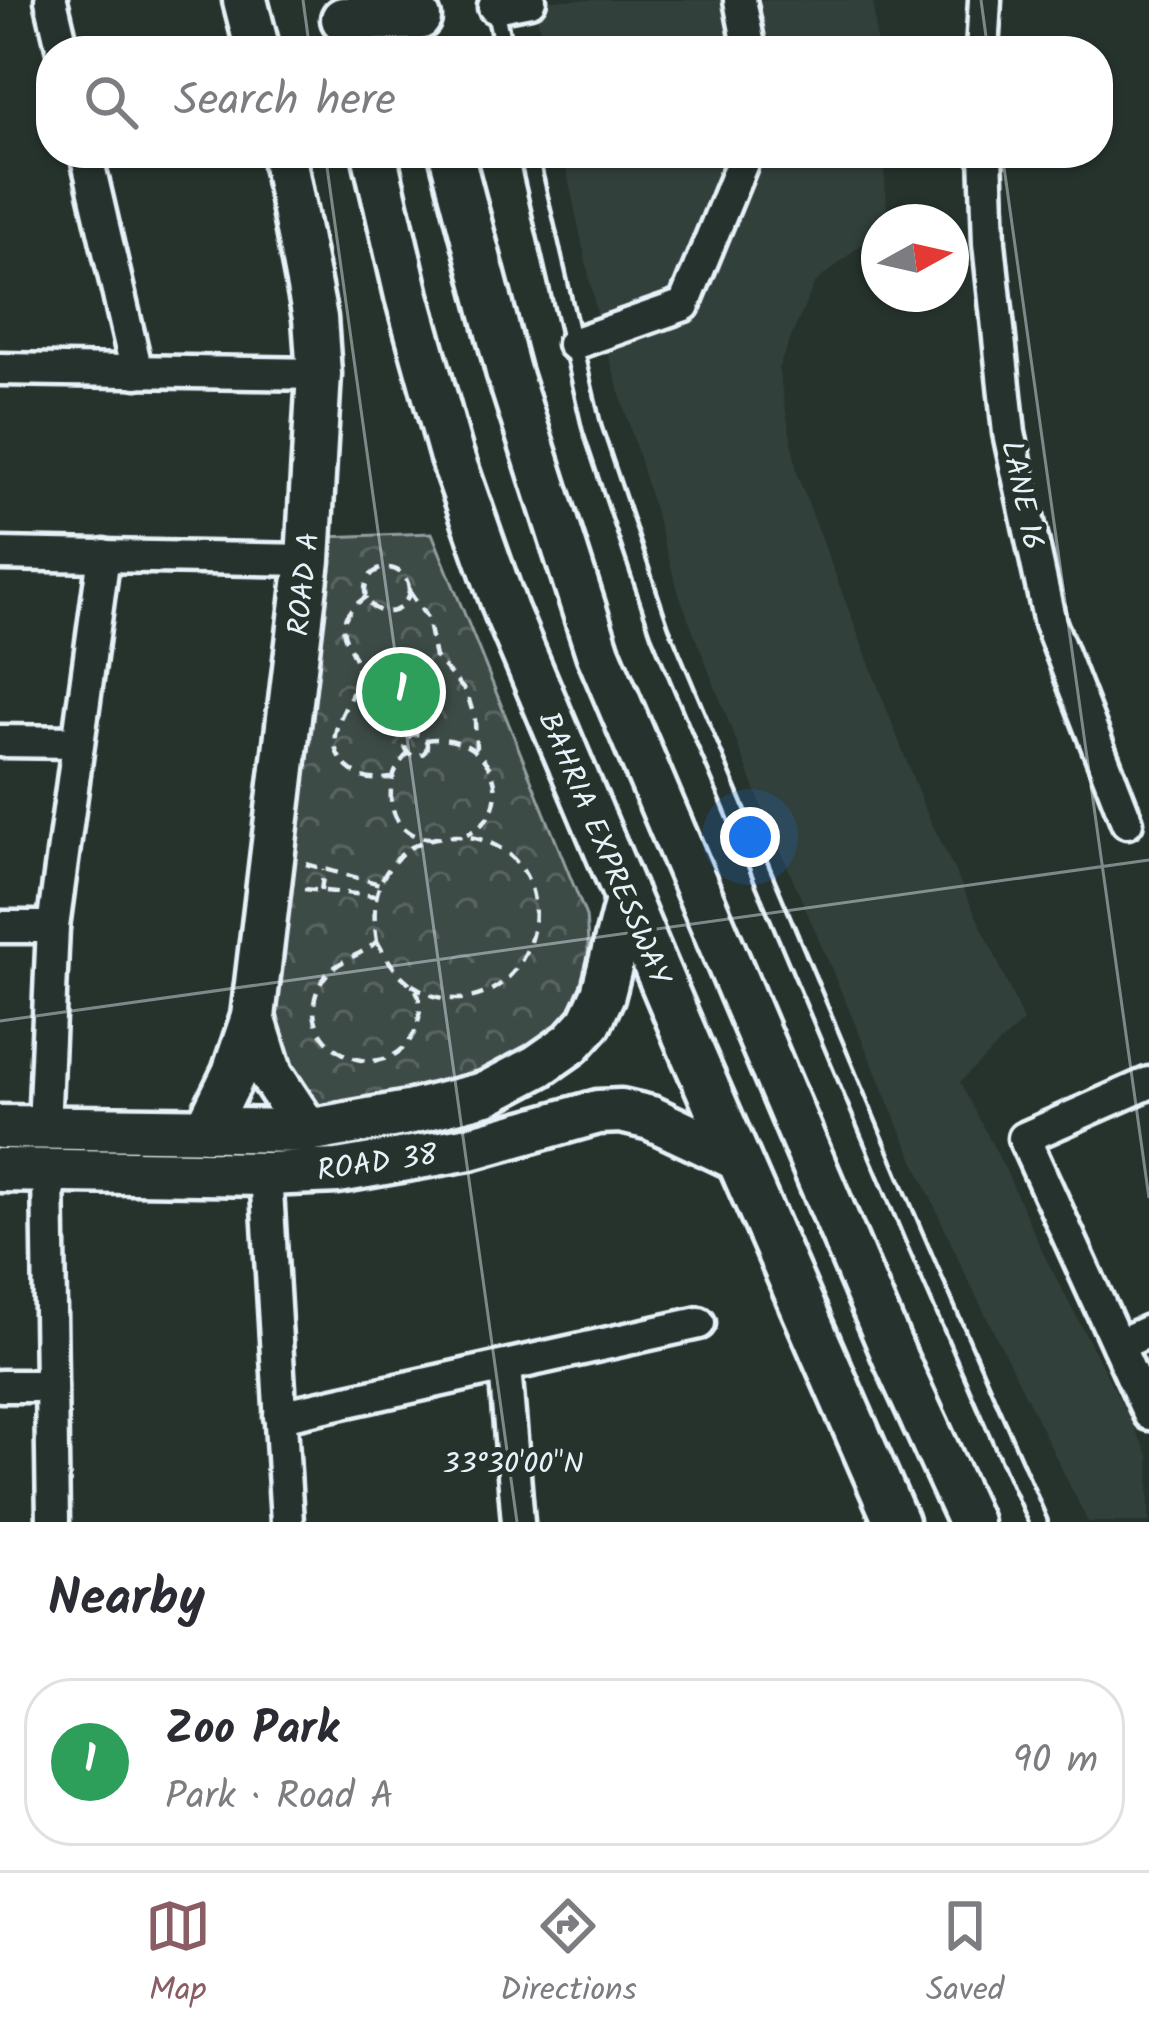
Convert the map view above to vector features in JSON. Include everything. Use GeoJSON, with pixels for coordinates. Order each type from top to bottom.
{"type":"FeatureCollection","features":[{"type":"Feature","properties":{"kind":"main road"},"geometry":{"type":"LineString","coordinates":[[245,0],[254,36]]}},
{"type":"Feature","properties":{"kind":"main road"},"geometry":{"type":"LineString","coordinates":[[344,23],[421,23]]}},
{"type":"Feature","properties":{"kind":"main road","name":"ROAD A"},"geometry":{"type":"LineString","coordinates":[[253,1017],[308,560],[319,374],[315,318],[286,168]]}},
{"type":"Feature","properties":{"kind":"main road","name":"BAHRIA EXPRESSWAY"},"geometry":{"type":"LineString","coordinates":[[377,168],[451,454],[506,611],[896,1522]]}},
{"type":"Feature","properties":{"kind":"main road"},"geometry":{"type":"LineString","coordinates":[[455,168],[508,371],[598,653],[896,1360],[970,1522]]}},
{"type":"Feature","properties":{"kind":"main road","name":"ROAD 38"},"geometry":{"type":"LineString","coordinates":[[0,1127],[308,1131],[408,1114],[487,1093],[538,1066],[571,1043],[590,1022],[603,994],[627,900]]}},
{"type":"Feature","properties":{"kind":"main road"},"geometry":{"type":"LineString","coordinates":[[206,1130],[234,1073],[253,1017]]}},
{"type":"Feature","properties":{"kind":"main road"},"geometry":{"type":"LineString","coordinates":[[253,1017],[271,1076],[308,1131]]}},
{"type":"Feature","properties":{"kind":"main road","name":"ROAD 38"},"geometry":{"type":"LineString","coordinates":[[0,1170],[338,1171],[412,1160],[598,1112],[621,1111],[651,1118],[738,1160]]}},
{"type":"Feature","properties":{"kind":"street"},"geometry":{"type":"LineString","coordinates":[[51,0],[59,36]]}},
{"type":"Feature","properties":{"kind":"street"},"geometry":{"type":"LineString","coordinates":[[493,3],[530,0]]}},
{"type":"Feature","properties":{"kind":"street"},"geometry":{"type":"LineString","coordinates":[[740,0],[747,36]]}},
{"type":"Feature","properties":{"kind":"street"},"geometry":{"type":"LineString","coordinates":[[983,36],[985,0]]}},
{"type":"Feature","properties":{"kind":"street"},"geometry":{"type":"LineString","coordinates":[[90,168],[137,371]]}},
{"type":"Feature","properties":{"kind":"street"},"geometry":{"type":"LineString","coordinates":[[573,344],[684,304],[740,168]]}},
{"type":"Feature","properties":{"kind":"street","name":"LANE 16"},"geometry":{"type":"LineString","coordinates":[[986,168],[989,243],[1009,433],[1050,623],[1127,822]]}},
{"type":"Feature","properties":{"kind":"street"},"geometry":{"type":"LineString","coordinates":[[0,369],[319,374]]}},
{"type":"Feature","properties":{"kind":"street"},"geometry":{"type":"LineString","coordinates":[[0,554],[308,560]]}},
{"type":"Feature","properties":{"kind":"street"},"geometry":{"type":"LineString","coordinates":[[44,1127],[53,927],[104,556]]}},
{"type":"Feature","properties":{"kind":"street"},"geometry":{"type":"LineString","coordinates":[[0,741],[78,742]]}},
{"type":"Feature","properties":{"kind":"street"},"geometry":{"type":"LineString","coordinates":[[0,926],[53,927]]}},
{"type":"Feature","properties":{"kind":"street"},"geometry":{"type":"LineString","coordinates":[[1149,1083],[1024,1138],[1149,1414]]}},
{"type":"Feature","properties":{"kind":"street"},"geometry":{"type":"LineString","coordinates":[[48,1171],[53,1522]]}},
{"type":"Feature","properties":{"kind":"street"},"geometry":{"type":"LineString","coordinates":[[266,1174],[286,1522]]}},
{"type":"Feature","properties":{"kind":"street"},"geometry":{"type":"LineString","coordinates":[[280,1416],[699,1322]]}},
{"type":"Feature","properties":{"kind":"street"},"geometry":{"type":"LineString","coordinates":[[1118,1346],[1149,1331]]}},
{"type":"Feature","properties":{"kind":"street"},"geometry":{"type":"LineString","coordinates":[[505,1366],[518,1522]]}},
{"type":"Feature","properties":{"kind":"street"},"geometry":{"type":"LineString","coordinates":[[0,1386],[51,1386]]}},
{"type":"Feature","properties":{"kind":"lane"},"geometry":{"type":"LineString","coordinates":[[493,3],[501,36]]}},
{"type":"Feature","properties":{"kind":"lane"},"geometry":{"type":"LineString","coordinates":[[532,168],[592,428],[660,631],[1039,1522]]}},
{"type":"Feature","properties":{"kind":"path"},"geometry":{"type":"LineString","coordinates":[[409,591],[404,604],[393,611],[379,610],[373,607],[365,586],[373,573],[386,568],[400,572],[427,618],[435,657],[467,693],[475,720],[476,749]]}},
{"type":"Feature","properties":{"kind":"path"},"geometry":{"type":"LineString","coordinates":[[367,596],[353,606],[344,625],[345,641],[356,659],[356,681],[334,738],[338,754],[361,778],[391,778]]}},
{"type":"Feature","properties":{"kind":"path"},"geometry":{"type":"LineString","coordinates":[[356,681],[401,709],[410,721],[412,735]]}},
{"type":"Feature","properties":{"kind":"path"},"geometry":{"type":"LineString","coordinates":[[412,735],[425,740],[424,752],[409,753],[405,743],[412,735]]}},
{"type":"Feature","properties":{"kind":"path"},"geometry":{"type":"LineString","coordinates":[[425,740],[460,740],[488,762],[495,797],[490,814],[480,828],[465,836]]}},
{"type":"Feature","properties":{"kind":"path"},"geometry":{"type":"LineString","coordinates":[[409,753],[398,762],[389,796],[404,828],[419,838],[465,836],[490,842],[512,858],[536,906],[535,933],[525,958],[508,978],[485,993],[433,996],[409,983]]}},
{"type":"Feature","properties":{"kind":"path"},"geometry":{"type":"LineString","coordinates":[[376,941],[326,975],[314,1009],[326,1042],[357,1060],[392,1055],[416,1029],[418,994],[376,941],[373,914],[380,884],[392,865],[412,847],[434,838]]}},
{"type":"Feature","properties":{"kind":"path"},"geometry":{"type":"LineString","coordinates":[[270,870],[325,869],[380,884]]}},
{"type":"Feature","properties":{"kind":"path"},"geometry":{"type":"LineString","coordinates":[[321,891],[325,869]]}},
{"type":"Feature","properties":{"kind":"path"},"geometry":{"type":"LineString","coordinates":[[270,870],[321,891],[376,896]]}},
{"type":"Feature","properties":{"kind":"shaded area"},"geometry":{"type":"Polygon","coordinates":[[[534,0],[873,0],[876,36],[541,36],[534,0]]]}},
{"type":"Feature","properties":{"kind":"shaded area"},"geometry":{"type":"Polygon","coordinates":[[[566,168],[884,168],[887,204],[861,204],[861,245],[814,284],[778,368],[798,477],[924,807],[1023,1021],[960,1082],[1149,1456],[1149,1522],[1088,1522],[904,1138],[762,807],[680,597],[598,319],[566,168]]]}},
{"type":"Feature","properties":{"kind":"green space"},"geometry":{"type":"Polygon","coordinates":[[[432,533],[586,916],[586,971],[562,1019],[505,1062],[431,1088],[323,1109],[297,1093],[268,1044],[326,537],[432,533]]]}},
{"type":"Feature","properties":{"kind":"place","name":"Zoo Park"},"geometry":{"type":"Point","coordinates":[401,692]}}]}
